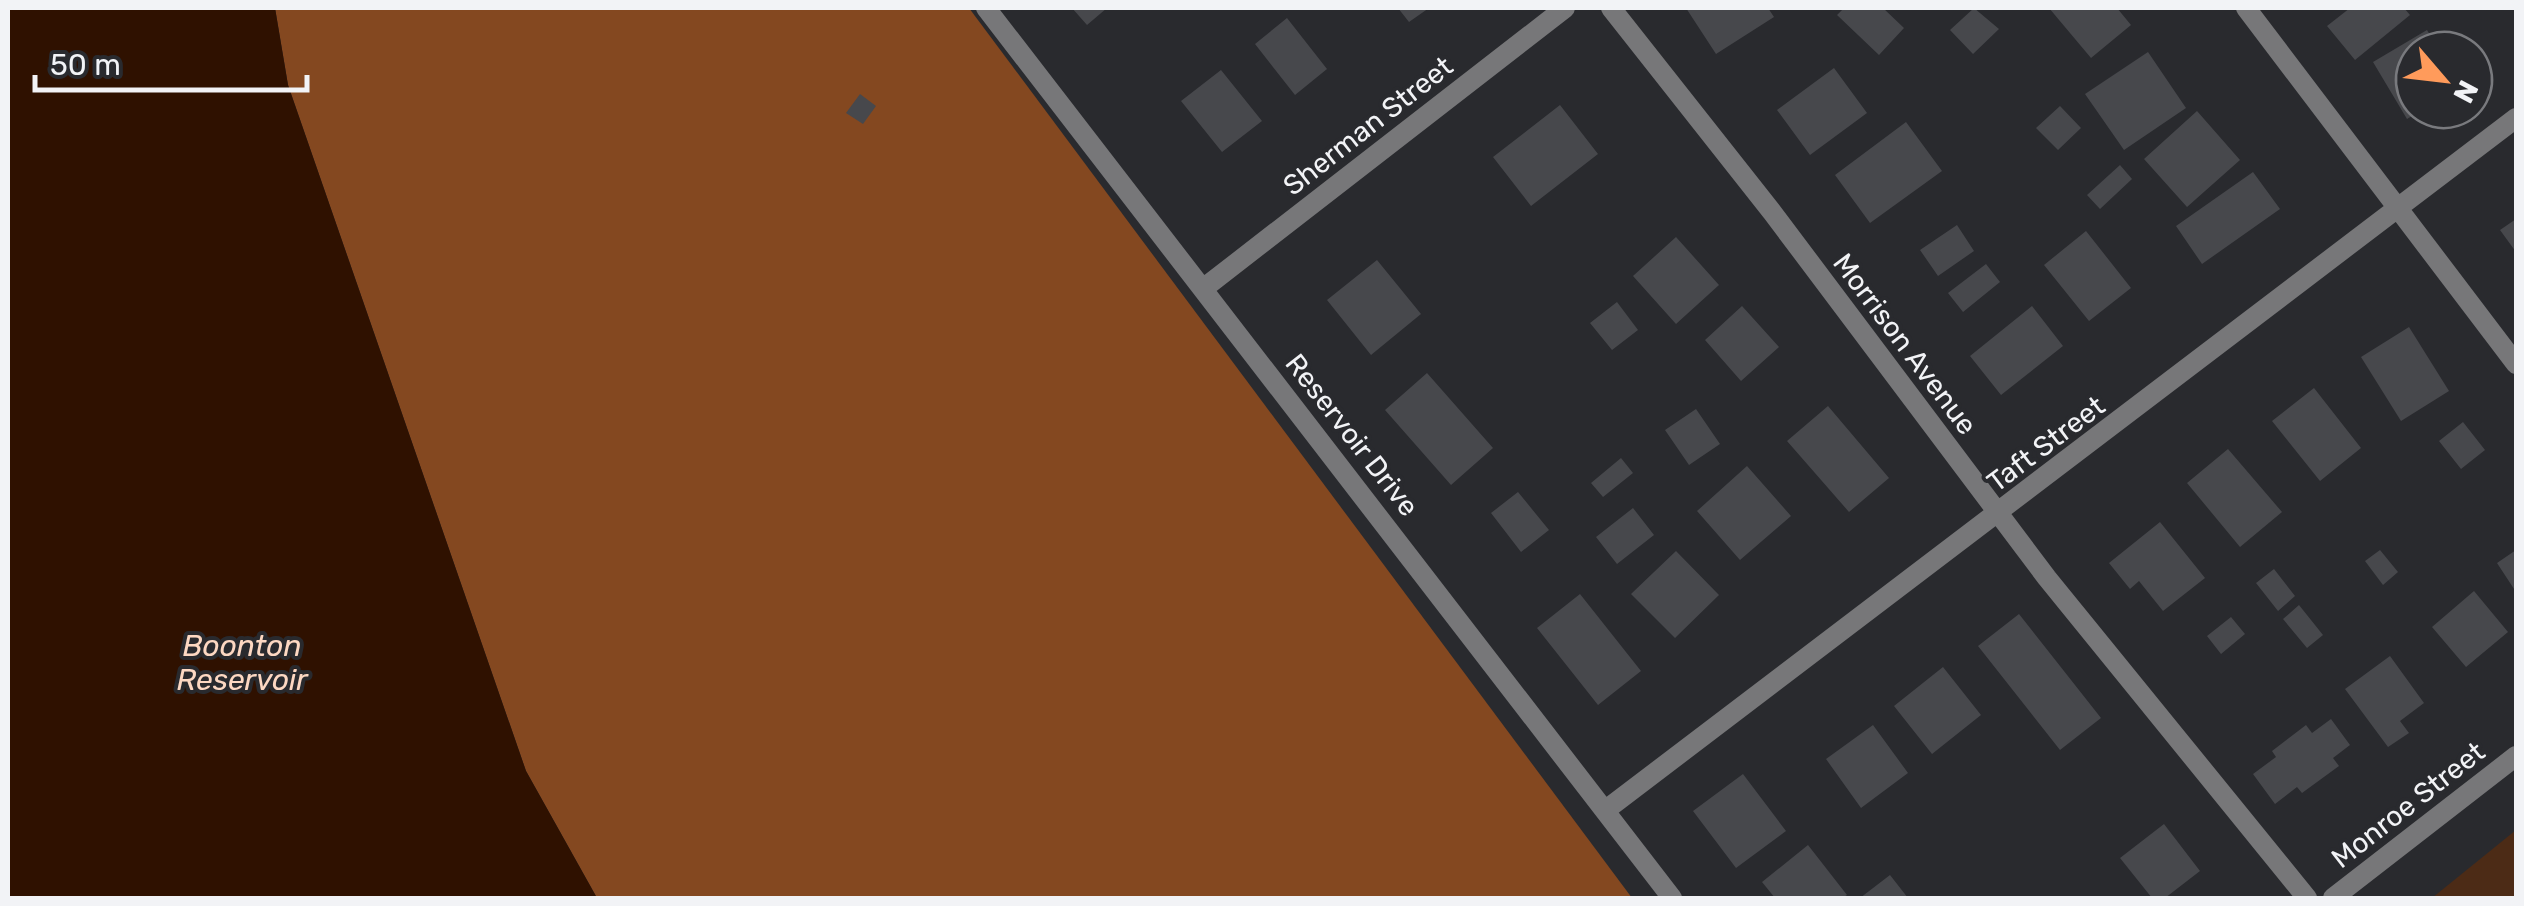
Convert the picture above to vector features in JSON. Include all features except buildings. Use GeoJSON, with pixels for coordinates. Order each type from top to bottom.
{"type":"FeatureCollection","features":[{"type":"Feature","properties":{"kind":"street","name":"Reservoir Drive"},"geometry":{"type":"LineString","coordinates":[[986,8],[1672,898]]}},
{"type":"Feature","properties":{"kind":"street","name":"Sherman Street"},"geometry":{"type":"LineString","coordinates":[[1204,288],[1565,8]]}},
{"type":"Feature","properties":{"kind":"street","name":"Morrison Avenue"},"geometry":{"type":"LineString","coordinates":[[1612,8],[1772,212],[1998,514],[2307,898]]}},
{"type":"Feature","properties":{"kind":"street"},"geometry":{"type":"LineString","coordinates":[[2246,8],[2516,364]]}},
{"type":"Feature","properties":{"kind":"street","name":"Taft Street"},"geometry":{"type":"LineString","coordinates":[[1606,810],[2516,118]]}},
{"type":"Feature","properties":{"kind":"street","name":"Monroe Street"},"geometry":{"type":"LineString","coordinates":[[2332,898],[2516,756]]}},
{"type":"Feature","properties":{"kind":"shaded area"},"geometry":{"type":"Polygon","coordinates":[[[275,8],[969,8],[1632,898],[597,898],[526,771],[288,85],[275,8]]]}},
{"type":"Feature","properties":{"kind":"shaded area"},"geometry":{"type":"Polygon","coordinates":[[[2516,830],[2516,898],[2432,898],[2516,830]]]}},
{"type":"Feature","properties":{"kind":"water","name":"Boonton Reservoir"},"geometry":{"type":"Polygon","coordinates":[[[8,8],[275,8],[288,85],[526,771],[597,898],[8,898],[8,8]]]}}]}
